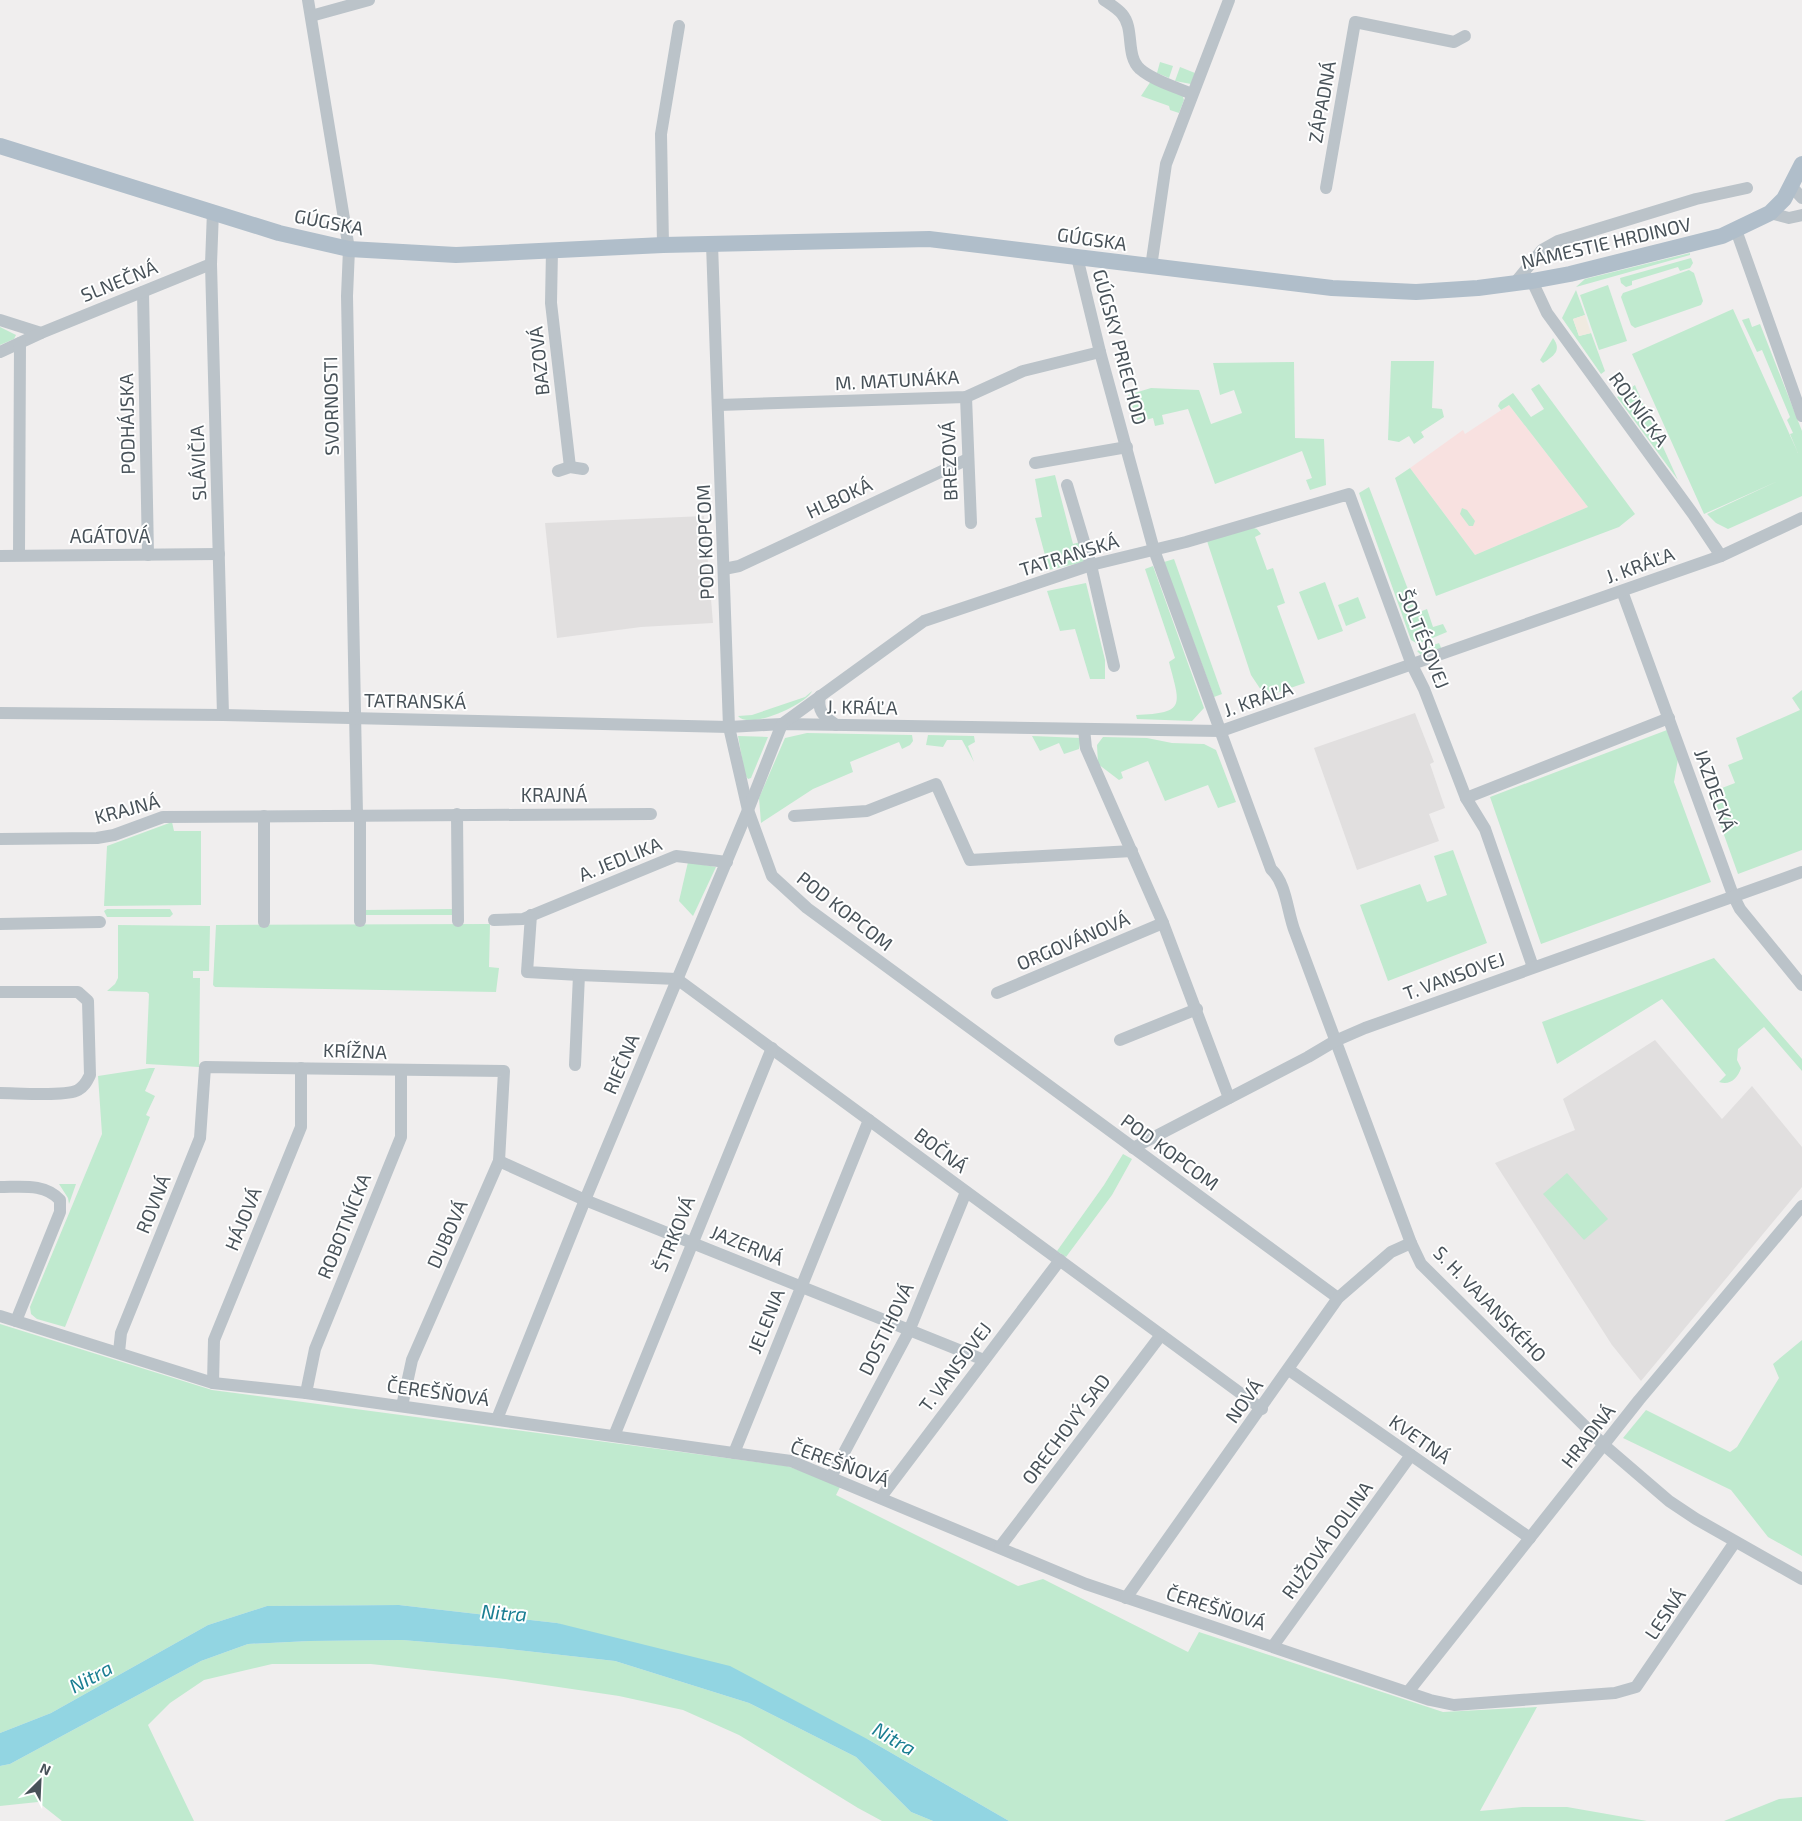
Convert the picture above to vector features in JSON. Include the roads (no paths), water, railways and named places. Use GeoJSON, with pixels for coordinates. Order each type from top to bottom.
{"type":"FeatureCollection","features":[{"type":"Feature","properties":{"kind":"main road","name":"GÚGSKA"},"geometry":{"type":"LineString","coordinates":[[0,146],[280,232],[349,249],[456,255],[663,245],[929,239],[1349,290],[1416,292],[1514,284]]}},
{"type":"Feature","properties":{"kind":"main road"},"geometry":{"type":"LineString","coordinates":[[1770,213],[1797,192],[1802,164]]}},
{"type":"Feature","properties":{"kind":"main road","name":"NÁMESTIE HRDINOV"},"geometry":{"type":"LineString","coordinates":[[1514,284],[1722,236],[1770,213]]}},
{"type":"Feature","properties":{"kind":"street","name":"SVORNOSTI"},"geometry":{"type":"LineString","coordinates":[[308,0],[349,249],[348,296],[358,815]]}},
{"type":"Feature","properties":{"kind":"street"},"geometry":{"type":"LineString","coordinates":[[311,16],[369,0]]}},
{"type":"Feature","properties":{"kind":"street"},"geometry":{"type":"LineString","coordinates":[[1104,0],[1122,14],[1126,21],[1133,57],[1138,68],[1148,75],[1192,94]]}},
{"type":"Feature","properties":{"kind":"street"},"geometry":{"type":"LineString","coordinates":[[1151,267],[1166,164],[1229,0]]}},
{"type":"Feature","properties":{"kind":"street","name":"ZÁPADNÁ"},"geometry":{"type":"LineString","coordinates":[[1326,188],[1355,22],[1454,42],[1465,36]]}},
{"type":"Feature","properties":{"kind":"street"},"geometry":{"type":"LineString","coordinates":[[663,245],[662,134],[679,26]]}},
{"type":"Feature","properties":{"kind":"street","name":"NÁMESTIE HRDINOV"},"geometry":{"type":"LineString","coordinates":[[1514,284],[1542,250],[1558,241],[1696,199],[1747,188]]}},
{"type":"Feature","properties":{"kind":"street","name":"SLÁVIČIA"},"geometry":{"type":"LineString","coordinates":[[212,210],[211,264],[223,715]]}},
{"type":"Feature","properties":{"kind":"street"},"geometry":{"type":"LineString","coordinates":[[1770,213],[1789,218],[1802,215]]}},
{"type":"Feature","properties":{"kind":"street"},"geometry":{"type":"LineString","coordinates":[[1736,230],[1749,258],[1802,416]]}},
{"type":"Feature","properties":{"kind":"street","name":"POD KOPCOM"},"geometry":{"type":"LineString","coordinates":[[712,244],[729,728],[748,810],[772,876],[807,908],[1338,1298]]}},
{"type":"Feature","properties":{"kind":"street","name":"BAZOVÁ"},"geometry":{"type":"LineString","coordinates":[[552,250],[551,303],[570,469]]}},
{"type":"Feature","properties":{"kind":"street","name":"GÚGSKY PRIECHOD"},"geometry":{"type":"LineString","coordinates":[[1077,257],[1100,352],[1154,550]]}},
{"type":"Feature","properties":{"kind":"street","name":"SLNEČNÁ"},"geometry":{"type":"LineString","coordinates":[[0,352],[41,333],[211,264]]}},
{"type":"Feature","properties":{"kind":"street","name":"ROĽNÍCKA"},"geometry":{"type":"LineString","coordinates":[[1532,281],[1546,313],[1693,514],[1721,556]]}},
{"type":"Feature","properties":{"kind":"street","name":"PODHÁJSKA"},"geometry":{"type":"LineString","coordinates":[[143,292],[148,555]]}},
{"type":"Feature","properties":{"kind":"street"},"geometry":{"type":"LineString","coordinates":[[0,320],[41,333]]}},
{"type":"Feature","properties":{"kind":"street"},"geometry":{"type":"LineString","coordinates":[[20,342],[20,555]]}},
{"type":"Feature","properties":{"kind":"street","name":"M. MATUNÁKA"},"geometry":{"type":"LineString","coordinates":[[719,405],[966,397],[1023,371],[1100,352]]}},
{"type":"Feature","properties":{"kind":"street","name":"BREZOVÁ"},"geometry":{"type":"LineString","coordinates":[[966,397],[971,523]]}},
{"type":"Feature","properties":{"kind":"street","name":"GÚGSKY PRIECHOD"},"geometry":{"type":"LineString","coordinates":[[1035,463],[1127,446]]}},
{"type":"Feature","properties":{"kind":"street","name":"HLBOKÁ"},"geometry":{"type":"LineString","coordinates":[[724,569],[738,566],[968,458]]}},
{"type":"Feature","properties":{"kind":"street"},"geometry":{"type":"LineString","coordinates":[[1067,485],[1091,565],[1114,666]]}},
{"type":"Feature","properties":{"kind":"street","name":"TATRANSKÁ"},"geometry":{"type":"LineString","coordinates":[[0,713],[223,715],[729,728],[782,724],[924,621],[1091,565],[1154,550],[1349,494]]}},
{"type":"Feature","properties":{"kind":"street","name":"ŠOLTÉSOVEJ"},"geometry":{"type":"LineString","coordinates":[[1349,494],[1412,665],[1424,689],[1466,798],[1485,829],[1532,967]]}},
{"type":"Feature","properties":{"kind":"street","name":"J. KRÁĽA"},"geometry":{"type":"LineString","coordinates":[[782,724],[1221,731],[1721,556],[1802,518]]}},
{"type":"Feature","properties":{"kind":"street","name":"S. H. VAJANSKÉHO"},"geometry":{"type":"LineString","coordinates":[[1154,550],[1271,869],[1282,888],[1288,915],[1335,1041],[1411,1243],[1421,1264],[1604,1446],[1678,1507],[1735,1542],[1802,1579]]}},
{"type":"Feature","properties":{"kind":"street","name":"AGÁTOVÁ"},"geometry":{"type":"LineString","coordinates":[[0,556],[219,554]]}},
{"type":"Feature","properties":{"kind":"street","name":"JAZDECKÁ"},"geometry":{"type":"LineString","coordinates":[[1622,591],[1732,895],[1740,909],[1802,985]]}},
{"type":"Feature","properties":{"kind":"street"},"geometry":{"type":"LineString","coordinates":[[820,696],[818,705],[822,715],[837,725]]}},
{"type":"Feature","properties":{"kind":"street"},"geometry":{"type":"LineString","coordinates":[[1466,798],[1669,718]]}},
{"type":"Feature","properties":{"kind":"street","name":"RIEČNA"},"geometry":{"type":"LineString","coordinates":[[497,1419],[585,1200],[727,862],[782,724]]}},
{"type":"Feature","properties":{"kind":"street"},"geometry":{"type":"LineString","coordinates":[[1084,729],[1086,748],[1163,923],[1229,1098]]}},
{"type":"Feature","properties":{"kind":"street"},"geometry":{"type":"LineString","coordinates":[[794,816],[867,811],[936,784],[970,860],[1132,851]]}},
{"type":"Feature","properties":{"kind":"street"},"geometry":{"type":"LineString","coordinates":[[457,814],[458,921]]}},
{"type":"Feature","properties":{"kind":"street","name":"KRAJNÁ"},"geometry":{"type":"LineString","coordinates":[[0,839],[97,838],[114,835],[163,817],[651,814]]}},
{"type":"Feature","properties":{"kind":"street"},"geometry":{"type":"LineString","coordinates":[[358,815],[360,921]]}},
{"type":"Feature","properties":{"kind":"street"},"geometry":{"type":"LineString","coordinates":[[264,816],[264,922]]}},
{"type":"Feature","properties":{"kind":"street","name":"A. JEDLIKA"},"geometry":{"type":"LineString","coordinates":[[494,920],[523,918],[676,856],[727,862]]}},
{"type":"Feature","properties":{"kind":"street","name":"T. VANSOVEJ"},"geometry":{"type":"LineString","coordinates":[[1133,1148],[1308,1058],[1335,1041],[1532,967],[1732,895],[1802,872]]}},
{"type":"Feature","properties":{"kind":"street"},"geometry":{"type":"LineString","coordinates":[[531,915],[527,972],[677,979]]}},
{"type":"Feature","properties":{"kind":"street"},"geometry":{"type":"LineString","coordinates":[[0,924],[100,922]]}},
{"type":"Feature","properties":{"kind":"street","name":"ORGOVÁNOVÁ"},"geometry":{"type":"LineString","coordinates":[[997,993],[1163,923]]}},
{"type":"Feature","properties":{"kind":"street"},"geometry":{"type":"LineString","coordinates":[[575,1065],[579,975]]}},
{"type":"Feature","properties":{"kind":"street","name":"BOČNÁ"},"geometry":{"type":"LineString","coordinates":[[677,979],[1262,1409]]}},
{"type":"Feature","properties":{"kind":"street"},"geometry":{"type":"LineString","coordinates":[[0,992],[78,992],[88,1001],[90,1075],[86,1084],[71,1092],[0,1093]]}},
{"type":"Feature","properties":{"kind":"street"},"geometry":{"type":"LineString","coordinates":[[1120,1040],[1197,1009]]}},
{"type":"Feature","properties":{"kind":"street","name":"ŠTRKOVÁ"},"geometry":{"type":"LineString","coordinates":[[614,1436],[772,1048]]}},
{"type":"Feature","properties":{"kind":"street","name":"KRÍŽNA"},"geometry":{"type":"LineString","coordinates":[[205,1066],[401,1071],[504,1071]]}},
{"type":"Feature","properties":{"kind":"street","name":"ROVNÁ"},"geometry":{"type":"LineString","coordinates":[[119,1352],[121,1333],[200,1138],[205,1066]]}},
{"type":"Feature","properties":{"kind":"street","name":"HÁJOVÁ"},"geometry":{"type":"LineString","coordinates":[[213,1383],[214,1340],[301,1127],[301,1068]]}},
{"type":"Feature","properties":{"kind":"street","name":"ROBOTNÍCKA"},"geometry":{"type":"LineString","coordinates":[[306,1393],[315,1348],[401,1137],[401,1071]]}},
{"type":"Feature","properties":{"kind":"street","name":"DUBOVÁ"},"geometry":{"type":"LineString","coordinates":[[402,1406],[412,1360],[499,1161],[504,1071]]}},
{"type":"Feature","properties":{"kind":"street","name":"JELENIA"},"geometry":{"type":"LineString","coordinates":[[734,1453],[869,1120]]}},
{"type":"Feature","properties":{"kind":"street","name":"JAZERNÁ"},"geometry":{"type":"LineString","coordinates":[[499,1161],[585,1200],[984,1360]]}},
{"type":"Feature","properties":{"kind":"street"},"geometry":{"type":"LineString","coordinates":[[0,1187],[37,1187],[53,1192],[60,1200],[60,1212],[16,1321]]}},
{"type":"Feature","properties":{"kind":"street","name":"DOSTIHOVÁ"},"geometry":{"type":"LineString","coordinates":[[831,1477],[909,1331],[966,1192]]}},
{"type":"Feature","properties":{"kind":"street","name":"HRADNÁ"},"geometry":{"type":"LineString","coordinates":[[1408,1692],[1639,1400],[1802,1206]]}},
{"type":"Feature","properties":{"kind":"street","name":"NOVÁ"},"geometry":{"type":"LineString","coordinates":[[1126,1598],[1262,1409],[1338,1298],[1391,1252],[1411,1243]]}},
{"type":"Feature","properties":{"kind":"street","name":"T. VANSOVEJ"},"geometry":{"type":"LineString","coordinates":[[881,1498],[1060,1260]]}},
{"type":"Feature","properties":{"kind":"street","name":"ČEREŠŇOVÁ"},"geometry":{"type":"LineString","coordinates":[[0,1316],[213,1383],[306,1393],[791,1461],[1086,1584],[1430,1700],[1454,1705],[1615,1693]]}},
{"type":"Feature","properties":{"kind":"street","name":"ORECHOVÝ SAD"},"geometry":{"type":"LineString","coordinates":[[1000,1547],[1162,1335]]}},
{"type":"Feature","properties":{"kind":"street","name":"KVETNÁ"},"geometry":{"type":"LineString","coordinates":[[1289,1370],[1530,1538]]}},
{"type":"Feature","properties":{"kind":"street","name":"RUŽOVÁ DOLINA"},"geometry":{"type":"LineString","coordinates":[[1273,1646],[1411,1455]]}},
{"type":"Feature","properties":{"kind":"street","name":"LESNÁ"},"geometry":{"type":"LineString","coordinates":[[1615,1693],[1629,1690],[1641,1682],[1735,1542]]}},
{"type":"Feature","properties":{"kind":"water"},"geometry":{"type":"Polygon","coordinates":[[[399,1605],[557,1623],[730,1666],[869,1740],[1009,1821],[933,1821],[911,1812],[856,1757],[749,1703],[615,1661],[500,1648],[402,1640],[248,1644],[201,1661],[10,1764],[0,1766],[0,1733],[51,1713],[208,1625],[267,1606],[399,1605]]]}},
{"type":"Feature","properties":{"kind":"water label","name":"Nitra"},"geometry":{"type":"Point","coordinates":[504,1613]}},
{"type":"Feature","properties":{"kind":"water label","name":"Nitra"},"geometry":{"type":"Point","coordinates":[91,1677]}},
{"type":"Feature","properties":{"kind":"water label","name":"Nitra"},"geometry":{"type":"Point","coordinates":[894,1739]}}]}
